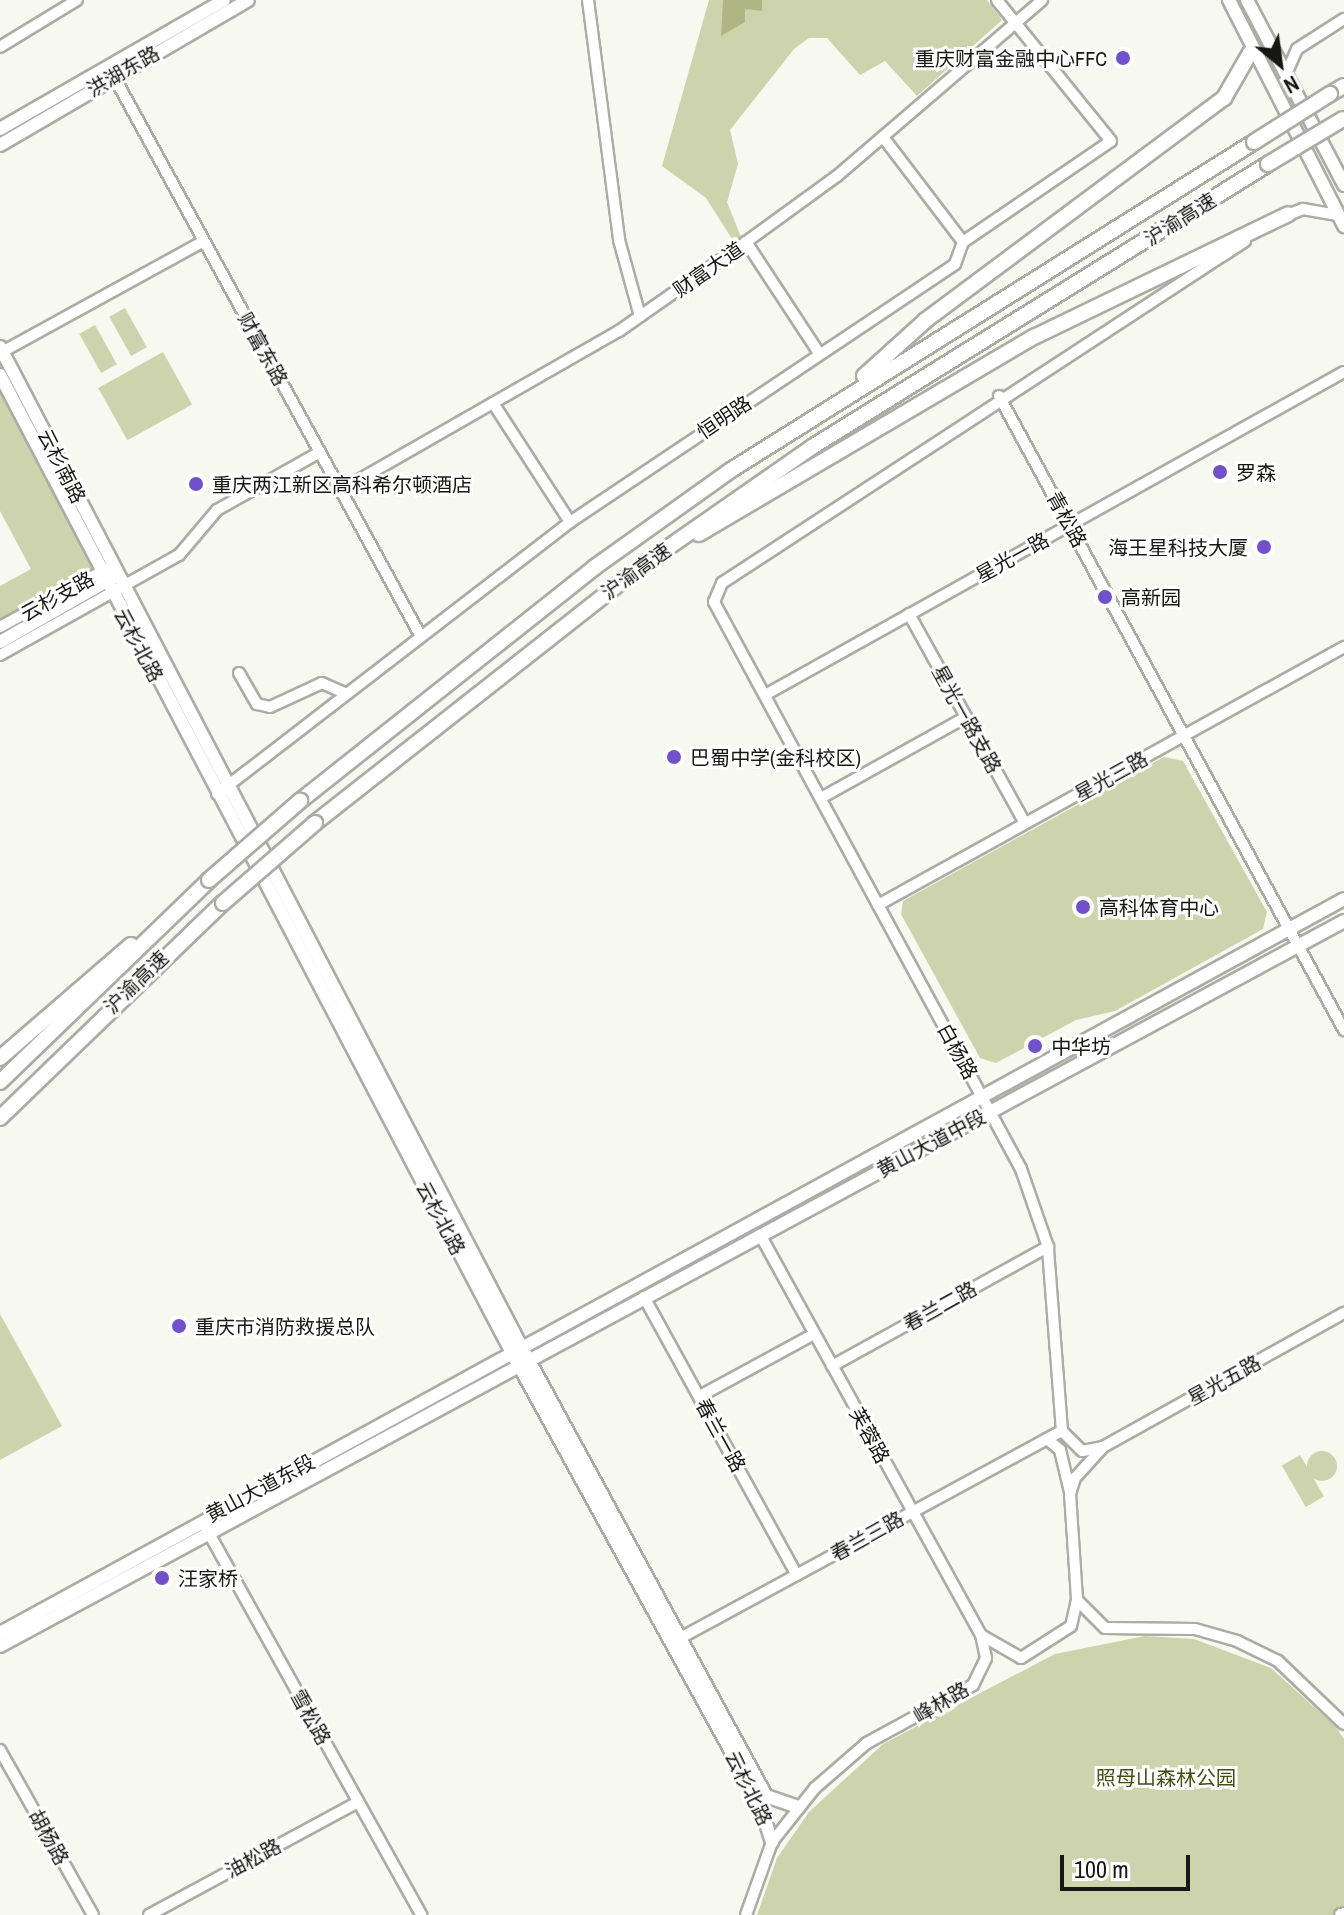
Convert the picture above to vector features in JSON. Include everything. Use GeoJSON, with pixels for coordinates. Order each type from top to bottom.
{"type":"FeatureCollection","features":[{"type":"Feature","properties":{"kind":"highway"},"geometry":{"type":"LineString","coordinates":[[835,402],[926,320],[1224,98],[1250,53]]}},
{"type":"Feature","properties":{"kind":"highway","name":"沪渝高速"},"geometry":{"type":"LineString","coordinates":[[0,1082],[158,927],[300,801],[595,567],[835,402],[1344,86]]}},
{"type":"Feature","properties":{"kind":"highway","name":"沪渝高速"},"geometry":{"type":"LineString","coordinates":[[0,1118],[223,903],[315,823],[643,565],[812,447],[1344,118]]}},
{"type":"Feature","properties":{"kind":"highway"},"geometry":{"type":"LineString","coordinates":[[643,565],[1034,337],[1288,214]]}},
{"type":"Feature","properties":{"kind":"highway"},"geometry":{"type":"LineString","coordinates":[[0,1058],[107,960],[158,927]]}},
{"type":"Feature","properties":{"kind":"main road","name":"洪湖东路"},"geometry":{"type":"LineString","coordinates":[[0,145],[224,0]]}},
{"type":"Feature","properties":{"kind":"main road","name":"洪湖东路"},"geometry":{"type":"LineString","coordinates":[[0,129],[248,0]]}},
{"type":"Feature","properties":{"kind":"main road"},"geometry":{"type":"LineString","coordinates":[[1229,0],[1250,53],[1341,220]]}},
{"type":"Feature","properties":{"kind":"main road"},"geometry":{"type":"LineString","coordinates":[[1247,0],[1285,80],[1344,185]]}},
{"type":"Feature","properties":{"kind":"main road","name":"云杉南路"},"geometry":{"type":"LineString","coordinates":[[1,350],[112,579]]}},
{"type":"Feature","properties":{"kind":"main road","name":"云杉南路"},"geometry":{"type":"LineString","coordinates":[[0,375],[112,579]]}},
{"type":"Feature","properties":{"kind":"main road"},"geometry":{"type":"LineString","coordinates":[[0,642],[112,579]]}},
{"type":"Feature","properties":{"kind":"main road","name":"云杉北路"},"geometry":{"type":"LineString","coordinates":[[112,579],[516,1349],[676,1640],[766,1796],[798,1807]]}},
{"type":"Feature","properties":{"kind":"main road","name":"黄山大道中段"},"geometry":{"type":"LineString","coordinates":[[516,1349],[1344,899]]}},
{"type":"Feature","properties":{"kind":"main road","name":"黄山大道中段"},"geometry":{"type":"LineString","coordinates":[[524,1363],[1344,921]]}},
{"type":"Feature","properties":{"kind":"main road","name":"黄山大道东段"},"geometry":{"type":"LineString","coordinates":[[0,1646],[204,1525],[516,1349]]}},
{"type":"Feature","properties":{"kind":"main road","name":"黄山大道东段"},"geometry":{"type":"LineString","coordinates":[[0,1633],[204,1525],[524,1363]]}},
{"type":"Feature","properties":{"kind":"main road","name":"云杉北路"},"geometry":{"type":"LineString","coordinates":[[676,1640],[759,1802],[772,1842]]}},
{"type":"Feature","properties":{"kind":"street"},"geometry":{"type":"LineString","coordinates":[[0,47],[77,0]]}},
{"type":"Feature","properties":{"kind":"street"},"geometry":{"type":"LineString","coordinates":[[588,0],[619,240],[640,316]]}},
{"type":"Feature","properties":{"kind":"street"},"geometry":{"type":"LineString","coordinates":[[997,0],[1015,24]]}},
{"type":"Feature","properties":{"kind":"street","name":"财富大道"},"geometry":{"type":"LineString","coordinates":[[341,490],[640,316],[746,242],[883,137],[1042,0]]}},
{"type":"Feature","properties":{"kind":"street"},"geometry":{"type":"LineString","coordinates":[[1285,80],[1297,49],[1344,19]]}},
{"type":"Feature","properties":{"kind":"street","name":"恒明路"},"geometry":{"type":"LineString","coordinates":[[223,790],[419,633],[570,522],[955,264],[963,242],[1111,141],[1015,24]]}},
{"type":"Feature","properties":{"kind":"street","name":"财富东路"},"geometry":{"type":"LineString","coordinates":[[111,71],[419,633]]}},
{"type":"Feature","properties":{"kind":"street"},"geometry":{"type":"LineString","coordinates":[[883,137],[963,242]]}},
{"type":"Feature","properties":{"kind":"street"},"geometry":{"type":"LineString","coordinates":[[999,396],[1288,214],[1341,220]]}},
{"type":"Feature","properties":{"kind":"street"},"geometry":{"type":"LineString","coordinates":[[1,350],[204,241]]}},
{"type":"Feature","properties":{"kind":"street"},"geometry":{"type":"LineString","coordinates":[[746,242],[819,353]]}},
{"type":"Feature","properties":{"kind":"street","name":"星光一路"},"geometry":{"type":"LineString","coordinates":[[765,695],[1344,372]]}},
{"type":"Feature","properties":{"kind":"street","name":"青松路"},"geometry":{"type":"LineString","coordinates":[[999,396],[1294,926],[1344,1030]]}},
{"type":"Feature","properties":{"kind":"street","name":"白杨路"},"geometry":{"type":"LineString","coordinates":[[999,396],[722,583],[714,602],[1030,1188],[1048,1247],[1062,1431]]}},
{"type":"Feature","properties":{"kind":"street"},"geometry":{"type":"LineString","coordinates":[[493,403],[570,522]]}},
{"type":"Feature","properties":{"kind":"street"},"geometry":{"type":"LineString","coordinates":[[112,579],[179,555],[217,510],[320,452]]}},
{"type":"Feature","properties":{"kind":"street","name":"云杉支路"},"geometry":{"type":"LineString","coordinates":[[0,627],[112,579]]}},
{"type":"Feature","properties":{"kind":"street","name":"云杉支路"},"geometry":{"type":"LineString","coordinates":[[0,655],[112,579]]}},
{"type":"Feature","properties":{"kind":"street","name":"星光一路支路"},"geometry":{"type":"LineString","coordinates":[[909,614],[1025,823]]}},
{"type":"Feature","properties":{"kind":"street","name":"星光三路"},"geometry":{"type":"LineString","coordinates":[[878,905],[1344,647]]}},
{"type":"Feature","properties":{"kind":"street"},"geometry":{"type":"LineString","coordinates":[[239,673],[257,704],[270,707],[322,683],[344,693]]}},
{"type":"Feature","properties":{"kind":"street"},"geometry":{"type":"LineString","coordinates":[[821,798],[966,717]]}},
{"type":"Feature","properties":{"kind":"street","name":"芙蓉路"},"geometry":{"type":"LineString","coordinates":[[760,1235],[981,1635]]}},
{"type":"Feature","properties":{"kind":"street","name":"春兰二路"},"geometry":{"type":"LineString","coordinates":[[832,1366],[1048,1247]]}},
{"type":"Feature","properties":{"kind":"street","name":"春兰一路"},"geometry":{"type":"LineString","coordinates":[[644,1297],[797,1575]]}},
{"type":"Feature","properties":{"kind":"street","name":"星光五路"},"geometry":{"type":"LineString","coordinates":[[1103,1447],[1344,1313]]}},
{"type":"Feature","properties":{"kind":"street"},"geometry":{"type":"LineString","coordinates":[[700,1396],[814,1334]]}},
{"type":"Feature","properties":{"kind":"street"},"geometry":{"type":"LineString","coordinates":[[1062,1431],[1082,1451],[1103,1447]]}},
{"type":"Feature","properties":{"kind":"street","name":"春兰三路"},"geometry":{"type":"LineString","coordinates":[[676,1640],[1062,1431]]}},
{"type":"Feature","properties":{"kind":"street"},"geometry":{"type":"LineString","coordinates":[[981,1635],[1006,1655],[1027,1657],[1066,1633],[1077,1599],[1070,1494],[1060,1450],[1047,1439]]}},
{"type":"Feature","properties":{"kind":"street"},"geometry":{"type":"LineString","coordinates":[[1070,1494],[1103,1447]]}},
{"type":"Feature","properties":{"kind":"street","name":"雪松路"},"geometry":{"type":"LineString","coordinates":[[204,1525],[421,1915]]}},
{"type":"Feature","properties":{"kind":"street"},"geometry":{"type":"LineString","coordinates":[[1077,1599],[1098,1626],[1195,1629],[1237,1641],[1278,1661],[1344,1724]]}},
{"type":"Feature","properties":{"kind":"street","name":"峰林路"},"geometry":{"type":"LineString","coordinates":[[746,1915],[772,1842],[798,1807],[849,1756],[979,1679],[986,1658],[981,1635]]}},
{"type":"Feature","properties":{"kind":"street","name":"胡杨路"},"geometry":{"type":"LineString","coordinates":[[2,1757],[93,1915]]}},
{"type":"Feature","properties":{"kind":"street","name":"油松路"},"geometry":{"type":"LineString","coordinates":[[149,1915],[358,1802]]}},
{"type":"Feature","properties":{"kind":"green space"},"geometry":{"type":"Polygon","coordinates":[[[709,0],[987,0],[1002,20],[917,96],[885,61],[860,75],[827,38],[809,38],[794,49],[730,130],[738,164],[727,202],[741,237],[734,242],[706,198],[662,166],[709,0]]]}},
{"type":"Feature","properties":{"kind":"green space"},"geometry":{"type":"Polygon","coordinates":[[[125,308],[147,347],[131,356],[109,317],[125,308]]]}},
{"type":"Feature","properties":{"kind":"green space"},"geometry":{"type":"Polygon","coordinates":[[[95,325],[117,364],[101,373],[79,334],[95,325]]]}},
{"type":"Feature","properties":{"kind":"green space"},"geometry":{"type":"Polygon","coordinates":[[[163,352],[192,404],[127,440],[98,388],[163,352]]]}},
{"type":"Feature","properties":{"kind":"green space"},"geometry":{"type":"Polygon","coordinates":[[[0,392],[92,568],[0,619],[0,586],[31,569],[0,511],[0,392]]]}},
{"type":"Feature","properties":{"kind":"green space","name":"高科体育中心"},"geometry":{"type":"Polygon","coordinates":[[[1164,757],[1183,761],[1267,912],[1263,929],[1115,1011],[1076,1020],[996,1063],[980,1058],[901,914],[903,901],[1164,757]]]}},
{"type":"Feature","properties":{"kind":"green space"},"geometry":{"type":"Polygon","coordinates":[[[0,1314],[62,1426],[0,1460],[0,1314]]]}},
{"type":"Feature","properties":{"kind":"green space"},"geometry":{"type":"Polygon","coordinates":[[[1322,1451],[1333,1455],[1337,1466],[1333,1477],[1322,1481],[1311,1477],[1307,1466],[1311,1455],[1322,1451]]]}},
{"type":"Feature","properties":{"kind":"green space"},"geometry":{"type":"Polygon","coordinates":[[[1300,1455],[1324,1497],[1306,1507],[1282,1466],[1300,1455]]]}},
{"type":"Feature","properties":{"kind":"green space","name":"照母山森林公园"},"geometry":{"type":"Polygon","coordinates":[[[1145,1636],[1194,1639],[1271,1668],[1335,1726],[1344,1739],[1344,1915],[757,1915],[777,1858],[809,1812],[883,1744],[1055,1654],[1145,1636]]]}},
{"type":"Feature","properties":{"kind":"shaded area"},"geometry":{"type":"Polygon","coordinates":[[[723,0],[762,0],[762,11],[745,9],[745,22],[721,36],[723,0]]]}},
{"type":"Feature","properties":{"kind":"place","name":"重庆财富金融中心FFC"},"geometry":{"type":"Point","coordinates":[1123,58]}},
{"type":"Feature","properties":{"kind":"place","name":"罗森"},"geometry":{"type":"Point","coordinates":[1220,472]}},
{"type":"Feature","properties":{"kind":"place","name":"重庆两江新区高科希尔顿酒店"},"geometry":{"type":"Point","coordinates":[196,484]}},
{"type":"Feature","properties":{"kind":"place","name":"海王星科技大厦"},"geometry":{"type":"Point","coordinates":[1264,547]}},
{"type":"Feature","properties":{"kind":"place","name":"高新园"},"geometry":{"type":"Point","coordinates":[1105,597]}},
{"type":"Feature","properties":{"kind":"place","name":"巴蜀中学(金科校区)"},"geometry":{"type":"Point","coordinates":[674,757]}},
{"type":"Feature","properties":{"kind":"place","name":"高科体育中心"},"geometry":{"type":"Point","coordinates":[1083,907]}},
{"type":"Feature","properties":{"kind":"place","name":"中华坊"},"geometry":{"type":"Point","coordinates":[1035,1046]}},
{"type":"Feature","properties":{"kind":"place","name":"重庆市消防救援总队"},"geometry":{"type":"Point","coordinates":[179,1326]}},
{"type":"Feature","properties":{"kind":"place","name":"汪家桥"},"geometry":{"type":"Point","coordinates":[162,1578]}}]}
